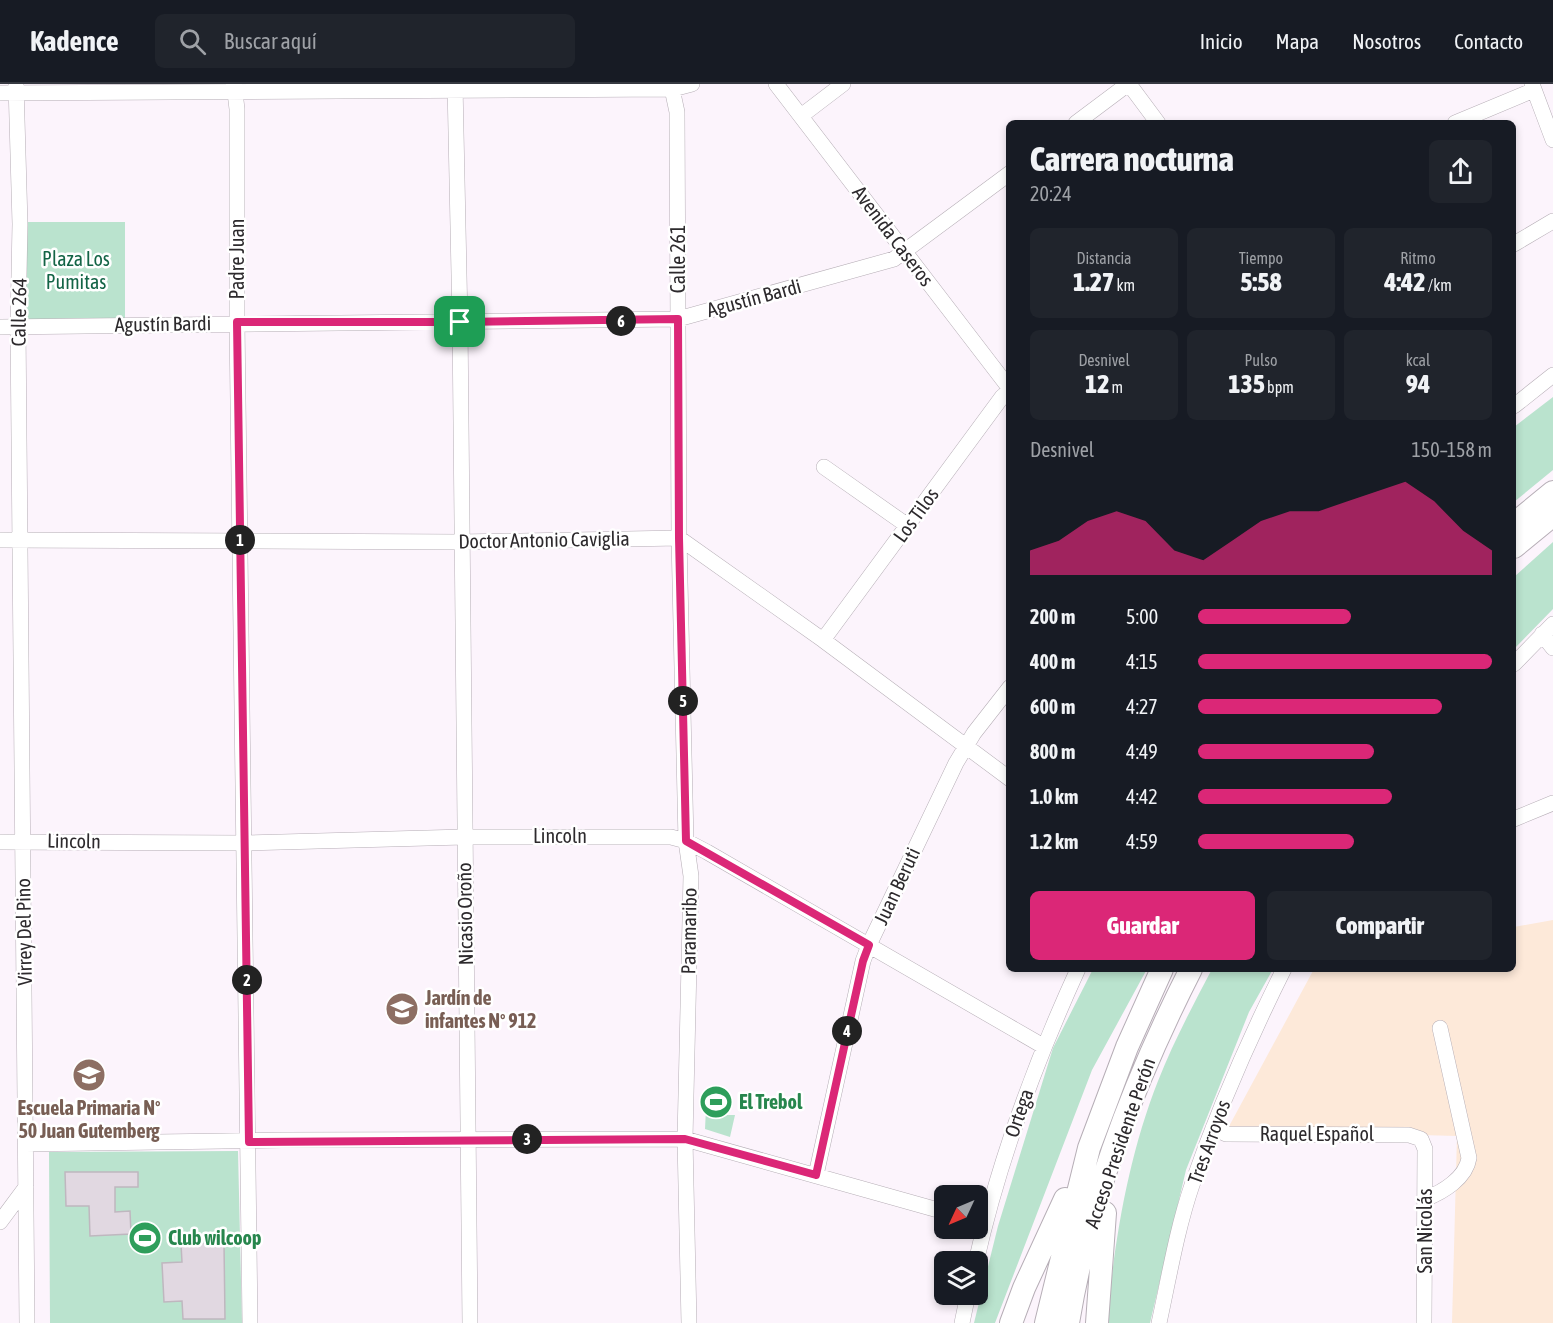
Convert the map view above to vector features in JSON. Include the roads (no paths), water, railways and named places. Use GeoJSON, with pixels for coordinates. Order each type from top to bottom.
{"type":"FeatureCollection","features":[{"type":"Feature","properties":{"kind":"highway"},"geometry":{"type":"LineString","coordinates":[[1516,522],[1553,492]]}},
{"type":"Feature","properties":{"kind":"highway"},"geometry":{"type":"LineString","coordinates":[[1516,545],[1553,515]]}},
{"type":"Feature","properties":{"kind":"highway","name":"Acceso Presidente Perón"},"geometry":{"type":"LineString","coordinates":[[1046,1323],[1089,1148],[1127,1047],[1161,972]]}},
{"type":"Feature","properties":{"kind":"highway","name":"Acceso Presidente Perón"},"geometry":{"type":"LineString","coordinates":[[1068,1323],[1091,1222],[1115,1147],[1161,1029],[1190,972]]}},
{"type":"Feature","properties":{"kind":"highway"},"geometry":{"type":"LineString","coordinates":[[1097,1323],[1104,1219],[1115,1147]]}},
{"type":"Feature","properties":{"kind":"highway"},"geometry":{"type":"LineString","coordinates":[[1011,1323],[1024,1288],[1089,1148]]}},
{"type":"Feature","properties":{"kind":"street"},"geometry":{"type":"LineString","coordinates":[[0,93],[17,88],[672,86],[692,84]]}},
{"type":"Feature","properties":{"kind":"street","name":"Avenida Caseros"},"geometry":{"type":"LineString","coordinates":[[776,84],[1006,385]]}},
{"type":"Feature","properties":{"kind":"street"},"geometry":{"type":"LineString","coordinates":[[801,116],[843,84]]}},
{"type":"Feature","properties":{"kind":"street"},"geometry":{"type":"LineString","coordinates":[[1080,120],[1128,84],[1156,120]]}},
{"type":"Feature","properties":{"kind":"street","name":"Calle 261"},"geometry":{"type":"LineString","coordinates":[[672,86],[677,112],[679,538]]}},
{"type":"Feature","properties":{"kind":"street","name":"Nicasio Oroño"},"geometry":{"type":"LineString","coordinates":[[455,87],[460,322],[470,1323]]}},
{"type":"Feature","properties":{"kind":"street"},"geometry":{"type":"LineString","coordinates":[[1462,120],[1533,87],[1553,140]]}},
{"type":"Feature","properties":{"kind":"street","name":"Calle 264"},"geometry":{"type":"LineString","coordinates":[[17,88],[21,224],[18,327],[19,540]]}},
{"type":"Feature","properties":{"kind":"street","name":"Padre Juan"},"geometry":{"type":"LineString","coordinates":[[235,88],[246,843],[250,1323]]}},
{"type":"Feature","properties":{"kind":"street","name":"Agustín Bardi"},"geometry":{"type":"LineString","coordinates":[[0,327],[237,322],[678,319],[884,262],[905,252],[1006,176]]}},
{"type":"Feature","properties":{"kind":"street"},"geometry":{"type":"LineString","coordinates":[[1516,243],[1553,221]]}},
{"type":"Feature","properties":{"kind":"street"},"geometry":{"type":"LineString","coordinates":[[1516,403],[1553,375]]}},
{"type":"Feature","properties":{"kind":"street","name":"Los Tilos"},"geometry":{"type":"LineString","coordinates":[[823,640],[1006,394]]}},
{"type":"Feature","properties":{"kind":"street"},"geometry":{"type":"LineString","coordinates":[[825,467],[908,526]]}},
{"type":"Feature","properties":{"kind":"street"},"geometry":{"type":"LineString","coordinates":[[679,538],[823,640],[1006,776]]}},
{"type":"Feature","properties":{"kind":"street","name":"Doctor Antonio Caviglia"},"geometry":{"type":"LineString","coordinates":[[0,540],[461,542],[679,538]]}},
{"type":"Feature","properties":{"kind":"street","name":"Paramaribo"},"geometry":{"type":"LineString","coordinates":[[679,538],[686,841],[691,876],[685,1139],[689,1323]]}},
{"type":"Feature","properties":{"kind":"street","name":"Virrey Del Pino"},"geometry":{"type":"LineString","coordinates":[[19,540],[27,1323]]}},
{"type":"Feature","properties":{"kind":"street"},"geometry":{"type":"LineString","coordinates":[[1516,662],[1547,629],[1553,648]]}},
{"type":"Feature","properties":{"kind":"street","name":"Juan Beruti"},"geometry":{"type":"LineString","coordinates":[[816,1175],[863,961],[869,945],[965,746],[1006,692]]}},
{"type":"Feature","properties":{"kind":"street"},"geometry":{"type":"LineString","coordinates":[[1516,818],[1553,803]]}},
{"type":"Feature","properties":{"kind":"street","name":"Lincoln"},"geometry":{"type":"LineString","coordinates":[[0,842],[246,843],[464,837],[650,836],[686,841],[1042,1046]]}},
{"type":"Feature","properties":{"kind":"street","name":"Ortega"},"geometry":{"type":"LineString","coordinates":[[988,1202],[1042,1046],[1077,972]]}},
{"type":"Feature","properties":{"kind":"street","name":"Tres Arroyos"},"geometry":{"type":"LineString","coordinates":[[1159,1323],[1179,1231],[1192,1186],[1254,1030],[1283,972]]}},
{"type":"Feature","properties":{"kind":"street"},"geometry":{"type":"LineString","coordinates":[[1425,1199],[1439,1194],[1462,1175],[1468,1167],[1469,1158],[1440,1028]]}},
{"type":"Feature","properties":{"kind":"street","name":"Raquel Español"},"geometry":{"type":"LineString","coordinates":[[1214,1128],[1226,1134],[1409,1135],[1421,1139]]}},
{"type":"Feature","properties":{"kind":"street"},"geometry":{"type":"LineString","coordinates":[[26,1144],[685,1139],[934,1209]]}},
{"type":"Feature","properties":{"kind":"street","name":"San Nicolás"},"geometry":{"type":"LineString","coordinates":[[1421,1139],[1425,1149],[1424,1323]]}},
{"type":"Feature","properties":{"kind":"street"},"geometry":{"type":"LineString","coordinates":[[0,1222],[26,1187]]}},
{"type":"Feature","properties":{"kind":"street"},"geometry":{"type":"LineString","coordinates":[[962,1323],[966,1305]]}},
{"type":"Feature","properties":{"kind":"place","name":"Jardín de infantes N° 912"},"geometry":{"type":"Point","coordinates":[402,1009]}},
{"type":"Feature","properties":{"kind":"place","name":"Escuela Primaria N° 50 Juan Gutemberg"},"geometry":{"type":"Point","coordinates":[89,1075]}},
{"type":"Feature","properties":{"kind":"place","name":"El Trebol"},"geometry":{"type":"Point","coordinates":[716,1102]}},
{"type":"Feature","properties":{"kind":"place","name":"Club wilcoop"},"geometry":{"type":"Point","coordinates":[145,1238]}},
{"type":"Feature","properties":{"kind":"park label","name":"Plaza Los Pumitas"},"geometry":{"type":"Point","coordinates":[76,270]}}]}
